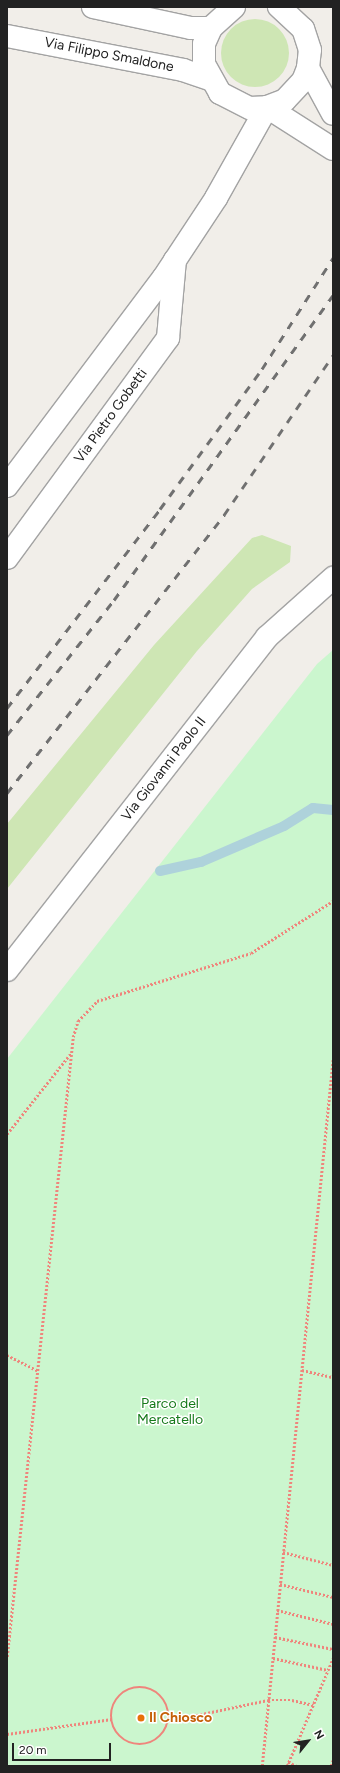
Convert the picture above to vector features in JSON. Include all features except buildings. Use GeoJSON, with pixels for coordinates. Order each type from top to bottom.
{"type":"FeatureCollection","features":[{"type":"Feature","properties":{"kind":"street"},"geometry":{"type":"LineString","coordinates":[[93,7],[191,28],[211,28]]}},
{"type":"Feature","properties":{"kind":"street"},"geometry":{"type":"LineString","coordinates":[[234,7],[211,28],[204,44],[204,64],[209,79],[234,103],[250,108],[267,107],[295,92],[308,68],[310,50],[303,29],[290,9]]}},
{"type":"Feature","properties":{"kind":"street","name":"Via Filippo Smaldone"},"geometry":{"type":"LineString","coordinates":[[7,36],[184,70],[209,79]]}},
{"type":"Feature","properties":{"kind":"street"},"geometry":{"type":"LineString","coordinates":[[308,68],[333,114]]}},
{"type":"Feature","properties":{"kind":"street"},"geometry":{"type":"LineString","coordinates":[[267,107],[333,149]]}},
{"type":"Feature","properties":{"kind":"street","name":"Via Pietro Gobetti"},"geometry":{"type":"LineString","coordinates":[[7,486],[176,259],[267,107]]}},
{"type":"Feature","properties":{"kind":"street","name":"Via Pietro Gobetti"},"geometry":{"type":"LineString","coordinates":[[7,558],[168,338],[176,259]]}},
{"type":"Feature","properties":{"kind":"street","name":"Via Giovanni Paolo II"},"geometry":{"type":"LineString","coordinates":[[7,970],[267,637],[333,578]]}},
{"type":"Feature","properties":{"kind":"path"},"geometry":{"type":"LineString","coordinates":[[7,1658],[71,1052],[78,1021],[97,1001],[251,953],[333,901]]}},
{"type":"Feature","properties":{"kind":"path"},"geometry":{"type":"LineString","coordinates":[[7,1134],[71,1052]]}},
{"type":"Feature","properties":{"kind":"path"},"geometry":{"type":"LineString","coordinates":[[262,1766],[333,1059]]}},
{"type":"Feature","properties":{"kind":"path"},"geometry":{"type":"LineString","coordinates":[[7,1355],[37,1370]]}},
{"type":"Feature","properties":{"kind":"path"},"geometry":{"type":"LineString","coordinates":[[302,1370],[333,1377]]}},
{"type":"Feature","properties":{"kind":"path"},"geometry":{"type":"LineString","coordinates":[[283,1552],[333,1565]]}},
{"type":"Feature","properties":{"kind":"path"},"geometry":{"type":"LineString","coordinates":[[280,1584],[333,1597]]}},
{"type":"Feature","properties":{"kind":"path"},"geometry":{"type":"LineString","coordinates":[[277,1610],[333,1624]]}},
{"type":"Feature","properties":{"kind":"path"},"geometry":{"type":"LineString","coordinates":[[275,1637],[333,1649]]}},
{"type":"Feature","properties":{"kind":"path"},"geometry":{"type":"LineString","coordinates":[[273,1658],[328,1670]]}},
{"type":"Feature","properties":{"kind":"path"},"geometry":{"type":"LineString","coordinates":[[287,1766],[333,1658]]}},
{"type":"Feature","properties":{"kind":"path"},"geometry":{"type":"LineString","coordinates":[[143,1687],[160,1696],[166,1703],[169,1721],[157,1739],[135,1744],[119,1735],[112,1719],[117,1699],[124,1692],[143,1687]]}},
{"type":"Feature","properties":{"kind":"path"},"geometry":{"type":"LineString","coordinates":[[169,1721],[268,1700],[292,1700],[313,1705]]}},
{"type":"Feature","properties":{"kind":"path"},"geometry":{"type":"LineString","coordinates":[[7,1734],[112,1719]]}},
{"type":"Feature","properties":{"kind":"path"},"geometry":{"type":"LineString","coordinates":[[330,1766],[333,1760]]}},
{"type":"Feature","properties":{"kind":"path"},"geometry":{"type":"LineString","coordinates":[[288,1762],[297,1766]]}},
{"type":"Feature","properties":{"kind":"green space"},"geometry":{"type":"Polygon","coordinates":[[[255,19],[268,22],[279,29],[286,40],[289,53],[286,66],[279,77],[268,84],[255,87],[242,84],[231,77],[224,66],[221,53],[224,40],[231,29],[242,22],[255,19]]]}},
{"type":"Feature","properties":{"kind":"green space"},"geometry":{"type":"Polygon","coordinates":[[[262,535],[291,546],[290,562],[252,589],[197,651],[7,889],[7,824],[154,645],[252,538],[262,535]]]}},
{"type":"Feature","properties":{"kind":"green space","name":"Parco del Mercatello"},"geometry":{"type":"Polygon","coordinates":[[[333,650],[333,1766],[7,1766],[7,1059],[317,664],[333,650]]]}},
{"type":"Feature","properties":{"kind":"waterway"},"geometry":{"type":"LineString","coordinates":[[160,871],[201,862],[284,826],[313,808],[333,810]]}},
{"type":"Feature","properties":{"kind":"railway"},"geometry":{"type":"LineString","coordinates":[[7,708],[160,509],[262,369],[333,258]]}},
{"type":"Feature","properties":{"kind":"railway"},"geometry":{"type":"LineString","coordinates":[[7,735],[114,600],[333,295]]}},
{"type":"Feature","properties":{"kind":"railway"},"geometry":{"type":"LineString","coordinates":[[7,793],[224,515],[333,355]]}},
{"type":"Feature","properties":{"kind":"place","name":"Il Chiosco"},"geometry":{"type":"Point","coordinates":[141,1718]}}]}
